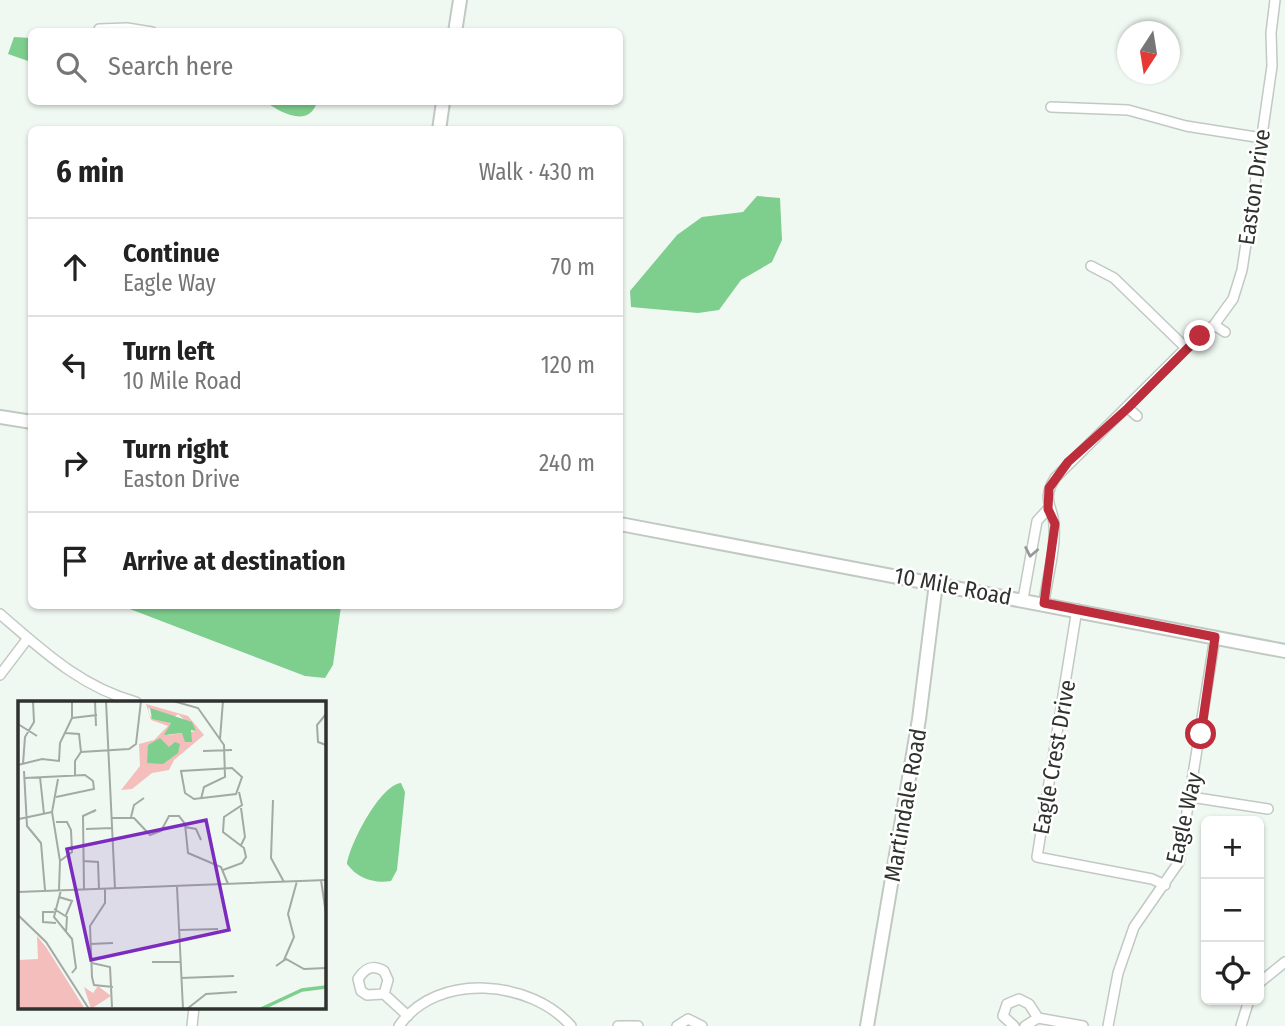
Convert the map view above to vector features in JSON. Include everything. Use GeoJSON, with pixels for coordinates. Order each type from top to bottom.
{"type":"FeatureCollection","features":[{"type":"Feature","properties":{"kind":"main road"},"geometry":{"type":"LineString","coordinates":[[456,28],[460,0]]}},
{"type":"Feature","properties":{"kind":"main road"},"geometry":{"type":"LineString","coordinates":[[440,126],[443,105]]}},
{"type":"Feature","properties":{"kind":"main road"},"geometry":{"type":"LineString","coordinates":[[0,417],[28,421]]}},
{"type":"Feature","properties":{"kind":"main road","name":"10 Mile Road"},"geometry":{"type":"LineString","coordinates":[[623,525],[1285,651]]}},
{"type":"Feature","properties":{"kind":"main road","name":"Martindale Road"},"geometry":{"type":"LineString","coordinates":[[867,1026],[919,719],[936,583]]}},
{"type":"Feature","properties":{"kind":"street","name":"Easton Drive"},"geometry":{"type":"LineString","coordinates":[[1044,603],[1055,524],[1048,509],[1049,488],[1055,478],[1068,462],[1128,408],[1186,348],[1214,325],[1233,299],[1242,270],[1262,138],[1272,66],[1271,33],[1275,0]]}},
{"type":"Feature","properties":{"kind":"street"},"geometry":{"type":"LineString","coordinates":[[113,28],[132,28]]}},
{"type":"Feature","properties":{"kind":"street"},"geometry":{"type":"LineString","coordinates":[[1052,107],[1128,110],[1186,126],[1262,138]]}},
{"type":"Feature","properties":{"kind":"street"},"geometry":{"type":"LineString","coordinates":[[1091,265],[1114,278],[1186,348]]}},
{"type":"Feature","properties":{"kind":"street"},"geometry":{"type":"LineString","coordinates":[[1214,325],[1225,332]]}},
{"type":"Feature","properties":{"kind":"street"},"geometry":{"type":"LineString","coordinates":[[1128,408],[1137,416]]}},
{"type":"Feature","properties":{"kind":"street","name":"Easton Drive"},"geometry":{"type":"LineString","coordinates":[[1023,599],[1037,521],[1048,509]]}},
{"type":"Feature","properties":{"kind":"street","name":"Eagle Crest Drive"},"geometry":{"type":"LineString","coordinates":[[1077,610],[1037,858],[1152,879],[1165,885]]}},
{"type":"Feature","properties":{"kind":"street"},"geometry":{"type":"LineString","coordinates":[[0,614],[73,675],[111,695],[132,701]]}},
{"type":"Feature","properties":{"kind":"street","name":"Eagle Way"},"geometry":{"type":"LineString","coordinates":[[1108,1026],[1125,947],[1144,910],[1165,885],[1179,862],[1215,637]]}},
{"type":"Feature","properties":{"kind":"street"},"geometry":{"type":"LineString","coordinates":[[0,675],[28,638]]}},
{"type":"Feature","properties":{"kind":"street"},"geometry":{"type":"LineString","coordinates":[[1191,797],[1268,808]]}},
{"type":"Feature","properties":{"kind":"street"},"geometry":{"type":"LineString","coordinates":[[1264,979],[1285,962]]}},
{"type":"Feature","properties":{"kind":"street"},"geometry":{"type":"LineString","coordinates":[[399,1026],[408,1016],[447,993],[481,989],[533,998],[554,1009],[571,1026]]}},
{"type":"Feature","properties":{"kind":"street"},"geometry":{"type":"LineString","coordinates":[[384,994],[408,1016]]}},
{"type":"Feature","properties":{"kind":"street"},"geometry":{"type":"LineString","coordinates":[[1014,1026],[1003,1016],[1007,1004],[1019,999],[1029,1004],[1038,1018]]}},
{"type":"Feature","properties":{"kind":"street"},"geometry":{"type":"LineString","coordinates":[[1241,1026],[1247,1005]]}},
{"type":"Feature","properties":{"kind":"street"},"geometry":{"type":"LineString","coordinates":[[1025,1026],[1038,1018],[1083,1026]]}},
{"type":"Feature","properties":{"kind":"street"},"geometry":{"type":"LineString","coordinates":[[677,1026],[688,1019],[702,1026]]}},
{"type":"Feature","properties":{"kind":"street"},"geometry":{"type":"LineString","coordinates":[[618,1026],[638,1026]]}},
{"type":"Feature","properties":{"kind":"shaded area"},"geometry":{"type":"Polygon","coordinates":[[[14,37],[28,38],[28,61],[8,54],[14,37]]]}},
{"type":"Feature","properties":{"kind":"shaded area"},"geometry":{"type":"Polygon","coordinates":[[[271,105],[316,105],[308,115],[301,116],[271,105]]]}},
{"type":"Feature","properties":{"kind":"shaded area"},"geometry":{"type":"Polygon","coordinates":[[[757,196],[780,198],[782,240],[772,262],[741,280],[719,310],[698,313],[631,307],[630,291],[677,235],[702,217],[743,212],[757,196]]]}},
{"type":"Feature","properties":{"kind":"shaded area"},"geometry":{"type":"Polygon","coordinates":[[[130,609],[341,609],[333,665],[325,678],[305,676],[130,609]]]}},
{"type":"Feature","properties":{"kind":"shaded area"},"geometry":{"type":"Polygon","coordinates":[[[401,783],[405,792],[397,870],[391,881],[366,879],[347,864],[349,855],[375,804],[393,786],[401,783]]]}},
{"type":"Feature","properties":{"kind":"route"},"geometry":{"type":"LineString","coordinates":[[1200,336],[1128,408],[1068,462],[1049,488],[1048,509],[1055,524],[1044,603],[1215,637],[1201,734]]}}]}
